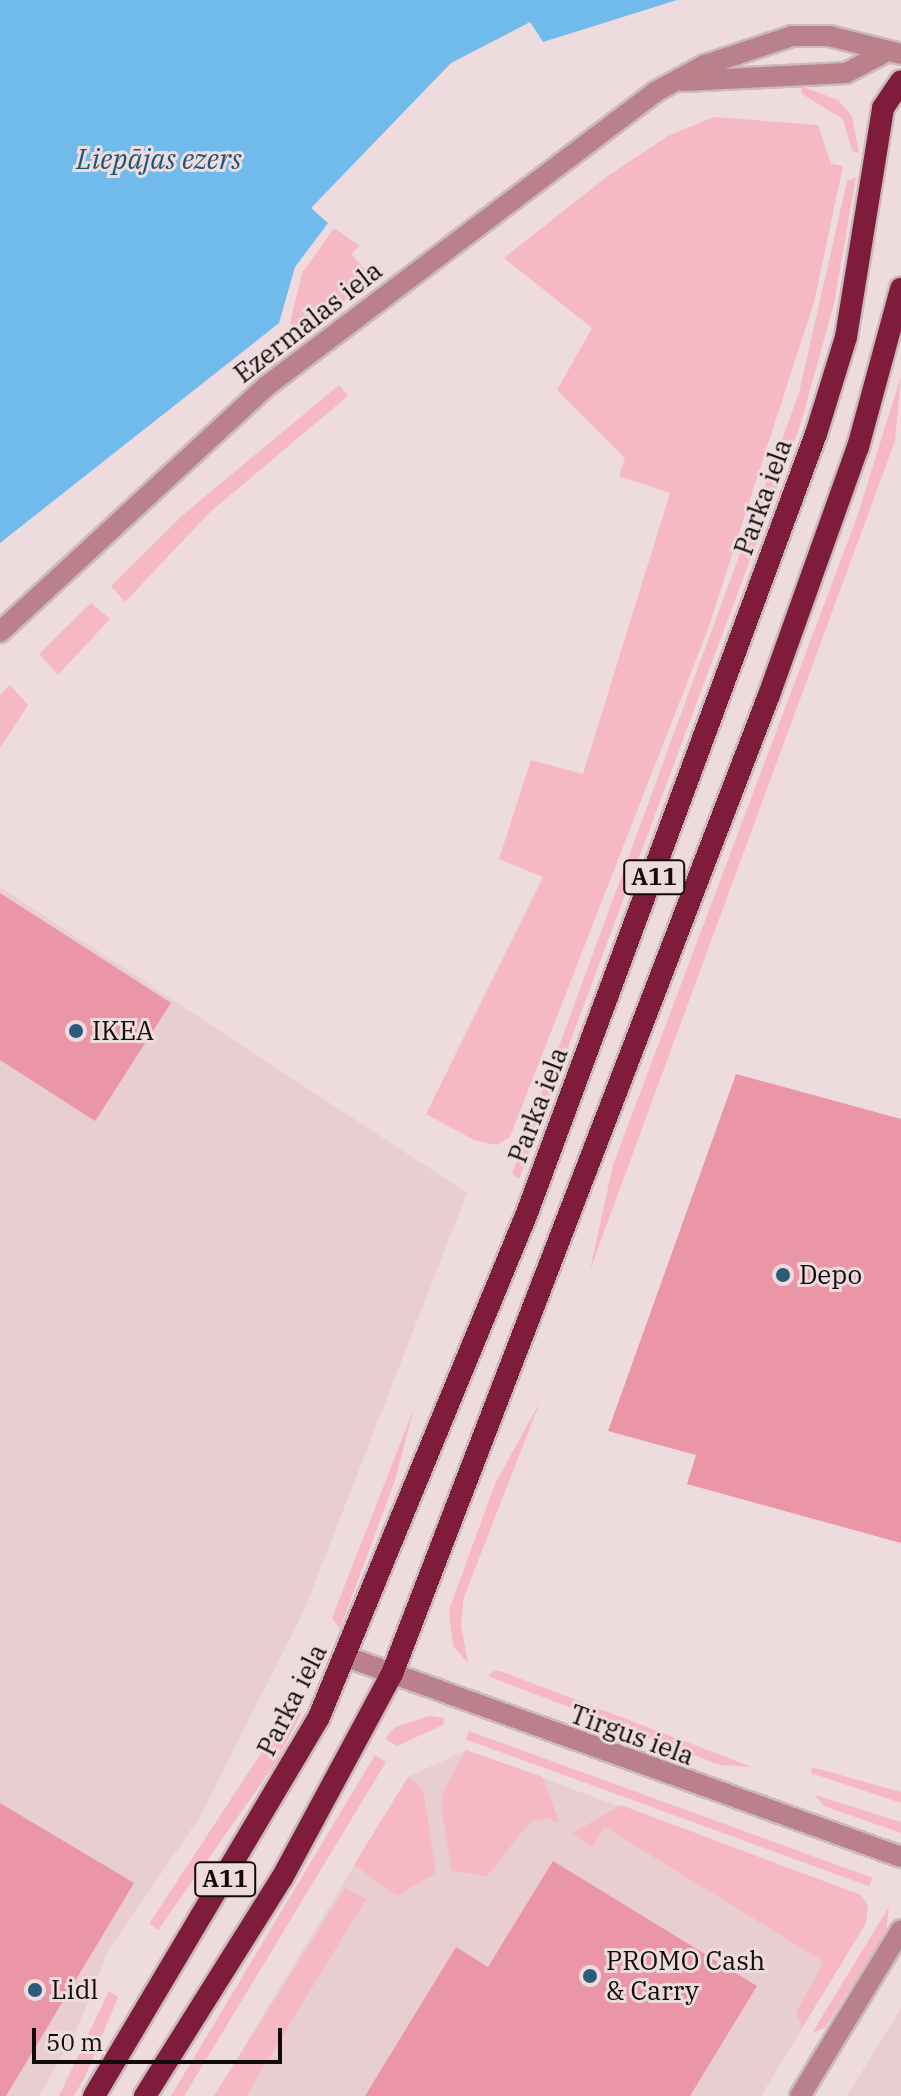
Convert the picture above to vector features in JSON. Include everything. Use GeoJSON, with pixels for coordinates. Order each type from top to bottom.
{"type":"FeatureCollection","features":[{"type":"Feature","properties":{"kind":"highway","name":"Parka iela"},"geometry":{"type":"LineString","coordinates":[[94,2096],[319,1717],[347,1657],[611,992],[816,434],[846,337],[883,108],[901,81]]}},
{"type":"Feature","properties":{"kind":"highway","name":"A11"},"geometry":{"type":"LineString","coordinates":[[145,2096],[282,1878],[392,1674],[769,695],[858,447],[901,289]]}},
{"type":"Feature","properties":{"kind":"street","name":"Ezermalas iela"},"geometry":{"type":"LineString","coordinates":[[0,632],[268,385],[609,122],[672,82],[792,36],[829,36],[891,54]]}},
{"type":"Feature","properties":{"kind":"street","name":"Ezermalas iela"},"geometry":{"type":"LineString","coordinates":[[672,82],[846,73],[891,54]]}},
{"type":"Feature","properties":{"kind":"street","name":"Tirgus iela"},"geometry":{"type":"LineString","coordinates":[[347,1657],[901,1857]]}},
{"type":"Feature","properties":{"kind":"street"},"geometry":{"type":"LineString","coordinates":[[800,2096],[901,1930]]}},
{"type":"Feature","properties":{"kind":"shaded area"},"geometry":{"type":"Polygon","coordinates":[[[801,86],[838,100],[852,116],[859,153],[852,151],[843,119],[802,94],[801,86]]]}},
{"type":"Feature","properties":{"kind":"shaded area"},"geometry":{"type":"Polygon","coordinates":[[[714,117],[818,125],[831,164],[843,166],[814,302],[708,629],[510,1137],[497,1145],[476,1141],[426,1114],[543,877],[499,859],[531,760],[583,774],[670,493],[619,476],[625,458],[557,390],[592,328],[504,258],[609,175],[668,136],[714,117]]]}},
{"type":"Feature","properties":{"kind":"shaded area"},"geometry":{"type":"Polygon","coordinates":[[[856,177],[834,304],[800,426],[519,1179],[512,1174],[799,393],[847,181],[856,177]]]}},
{"type":"Feature","properties":{"kind":"shaded area"},"geometry":{"type":"Polygon","coordinates":[[[334,228],[360,246],[351,254],[373,278],[300,335],[290,323],[302,273],[334,228]]]}},
{"type":"Feature","properties":{"kind":"shaded area"},"geometry":{"type":"Polygon","coordinates":[[[901,376],[895,441],[590,1270],[613,1165],[857,517],[901,376]]]}},
{"type":"Feature","properties":{"kind":"shaded area"},"geometry":{"type":"Polygon","coordinates":[[[339,385],[348,396],[209,513],[125,602],[111,586],[184,514],[339,385]]]}},
{"type":"Feature","properties":{"kind":"shaded area"},"geometry":{"type":"Polygon","coordinates":[[[91,603],[110,619],[58,675],[39,654],[91,603]]]}},
{"type":"Feature","properties":{"kind":"shaded area"},"geometry":{"type":"Polygon","coordinates":[[[10,685],[28,705],[0,748],[0,695],[10,685]]]}},
{"type":"Feature","properties":{"kind":"shaded area"},"geometry":{"type":"Polygon","coordinates":[[[0,887],[467,1193],[305,1608],[200,1817],[109,1949],[75,2033],[39,2096],[0,2096],[0,887]]]}},
{"type":"Feature","properties":{"kind":"shaded area"},"geometry":{"type":"Polygon","coordinates":[[[540,1402],[464,1597],[461,1625],[468,1663],[453,1646],[449,1610],[495,1484],[540,1402]]]}},
{"type":"Feature","properties":{"kind":"shaded area"},"geometry":{"type":"Polygon","coordinates":[[[414,1408],[395,1480],[340,1629],[332,1618],[414,1408]]]}},
{"type":"Feature","properties":{"kind":"shaded area"},"geometry":{"type":"Polygon","coordinates":[[[494,1671],[752,1767],[720,1765],[488,1676],[494,1671]]]}},
{"type":"Feature","properties":{"kind":"shaded area"},"geometry":{"type":"Polygon","coordinates":[[[290,1709],[301,1714],[275,1764],[158,1930],[149,1924],[290,1709]]]}},
{"type":"Feature","properties":{"kind":"shaded area"},"geometry":{"type":"Polygon","coordinates":[[[429,1716],[444,1718],[443,1725],[397,1746],[385,1739],[395,1727],[429,1716]]]}},
{"type":"Feature","properties":{"kind":"shaded area"},"geometry":{"type":"Polygon","coordinates":[[[469,1731],[872,1878],[869,1886],[466,1739],[469,1731]]]}},
{"type":"Feature","properties":{"kind":"shaded area"},"geometry":{"type":"Polygon","coordinates":[[[466,1750],[861,1895],[868,1905],[866,1923],[761,2096],[214,2096],[408,1777],[466,1750]]]}},
{"type":"Feature","properties":{"kind":"shaded area"},"geometry":{"type":"Polygon","coordinates":[[[466,1750],[543,1777],[560,1825],[548,1818],[531,1821],[487,1876],[452,1871],[442,1811],[443,1792],[466,1750]]]}},
{"type":"Feature","properties":{"kind":"shaded area"},"geometry":{"type":"Polygon","coordinates":[[[375,1755],[386,1762],[184,2096],[171,2096],[375,1755]]]}},
{"type":"Feature","properties":{"kind":"shaded area"},"geometry":{"type":"Polygon","coordinates":[[[812,1767],[901,1792],[901,1803],[811,1773],[812,1767]]]}},
{"type":"Feature","properties":{"kind":"shaded area"},"geometry":{"type":"Polygon","coordinates":[[[408,1777],[423,1789],[436,1873],[397,1896],[354,1865],[408,1777]]]}},
{"type":"Feature","properties":{"kind":"shaded area"},"geometry":{"type":"Polygon","coordinates":[[[815,1795],[901,1822],[901,1833],[824,1806],[815,1795]]]}},
{"type":"Feature","properties":{"kind":"shaded area"},"geometry":{"type":"Polygon","coordinates":[[[621,1805],[861,1895],[868,1905],[866,1923],[802,2028],[796,2012],[824,1962],[605,1827],[592,1847],[573,1833],[621,1805]]]}},
{"type":"Feature","properties":{"kind":"shaded area"},"geometry":{"type":"Polygon","coordinates":[[[345,1888],[366,1899],[246,2096],[214,2096],[345,1888]]]}},
{"type":"Feature","properties":{"kind":"shaded area"},"geometry":{"type":"Polygon","coordinates":[[[889,1907],[886,1931],[825,2028],[812,2033],[889,1907]]]}},
{"type":"Feature","properties":{"kind":"shaded area"},"geometry":{"type":"Polygon","coordinates":[[[109,1991],[118,1997],[85,2077],[74,2096],[59,2096],[109,1991]]]}},
{"type":"Feature","properties":{"kind":"shaded area"},"geometry":{"type":"Polygon","coordinates":[[[901,2008],[901,2096],[847,2096],[901,2008]]]}},
{"type":"Feature","properties":{"kind":"water","name":"Liepājas ezers"},"geometry":{"type":"Polygon","coordinates":[[[0,0],[677,0],[543,42],[530,22],[451,63],[311,208],[328,223],[295,267],[279,323],[0,543],[0,0]]]}},
{"type":"Feature","properties":{"kind":"building","name":"IKEA"},"geometry":{"type":"Polygon","coordinates":[[[0,893],[171,1003],[95,1121],[0,1060],[0,893]]]}},
{"type":"Feature","properties":{"kind":"building","name":"Depo"},"geometry":{"type":"Polygon","coordinates":[[[736,1074],[901,1119],[901,1543],[687,1484],[696,1455],[608,1431],[736,1074]]]}},
{"type":"Feature","properties":{"kind":"building","name":"Lidl"},"geometry":{"type":"Polygon","coordinates":[[[0,1803],[134,1883],[6,2096],[0,2096],[0,1803]]]}},
{"type":"Feature","properties":{"kind":"building","name":"PROMO Cash & Carry"},"geometry":{"type":"Polygon","coordinates":[[[553,1861],[757,1986],[690,2096],[365,2096],[456,1947],[488,1967],[553,1861]]]}},
{"type":"Feature","properties":{"kind":"place","name":"IKEA"},"geometry":{"type":"Point","coordinates":[76,1031]}},
{"type":"Feature","properties":{"kind":"place","name":"Depo"},"geometry":{"type":"Point","coordinates":[783,1275]}},
{"type":"Feature","properties":{"kind":"place","name":"PROMO Cash & Carry"},"geometry":{"type":"Point","coordinates":[590,1976]}},
{"type":"Feature","properties":{"kind":"place","name":"Lidl"},"geometry":{"type":"Point","coordinates":[35,1990]}}]}
